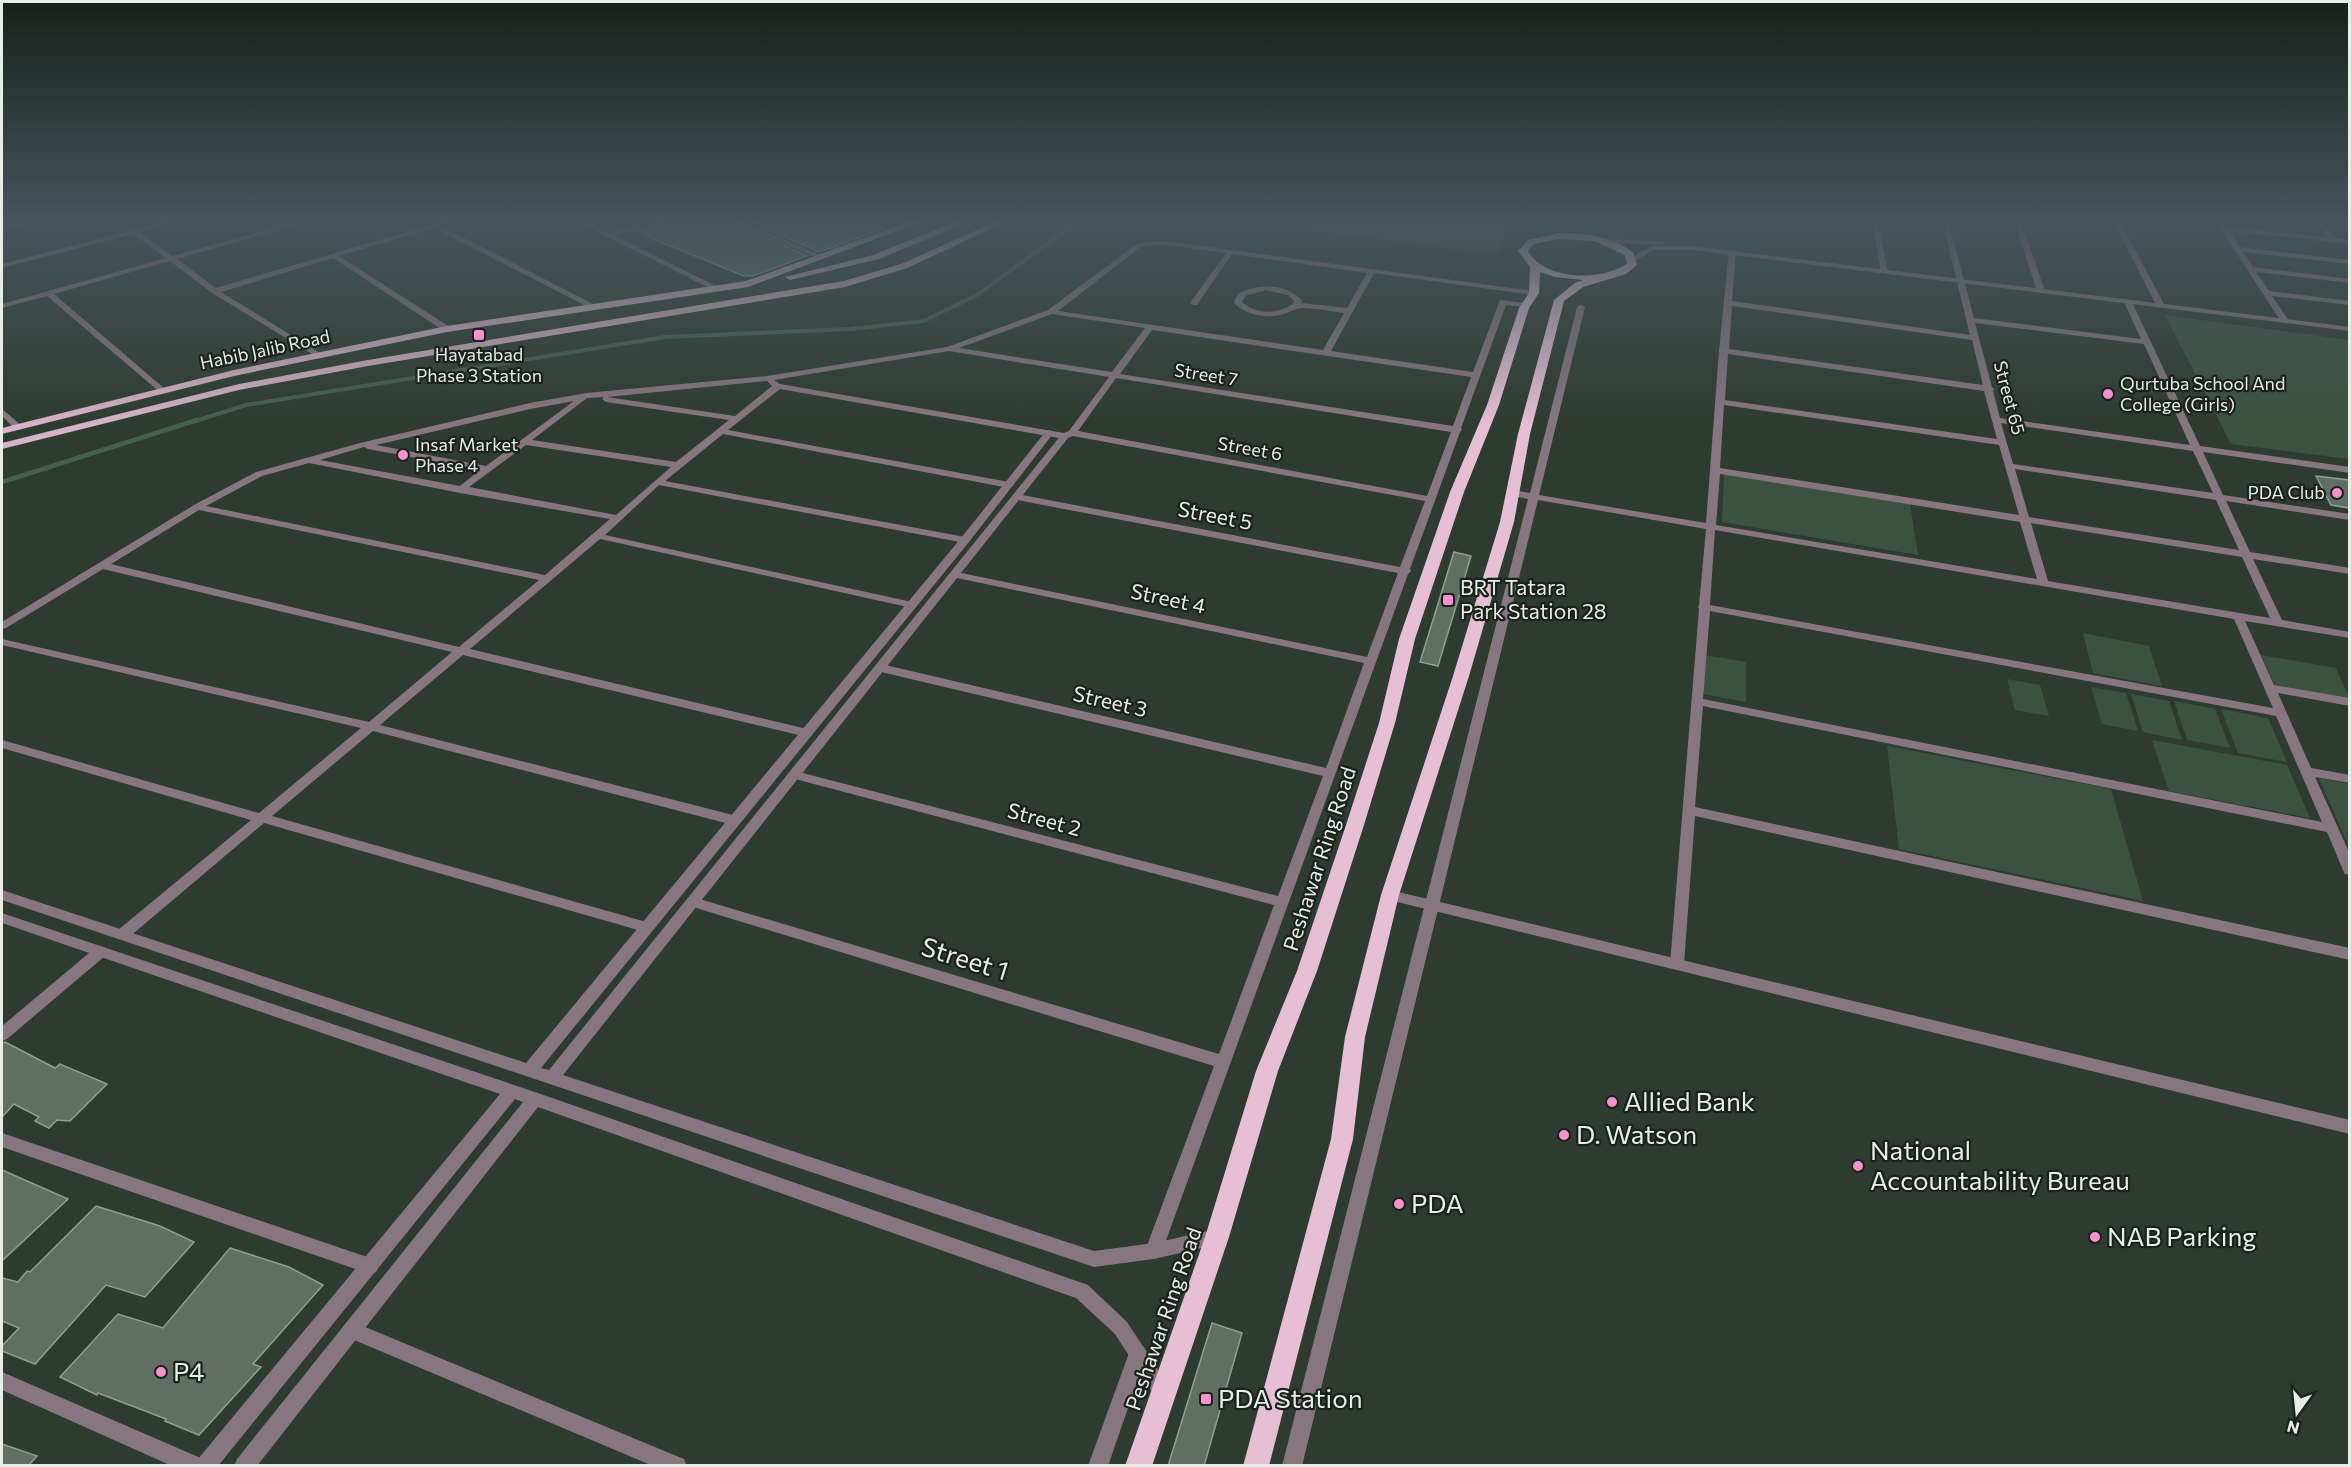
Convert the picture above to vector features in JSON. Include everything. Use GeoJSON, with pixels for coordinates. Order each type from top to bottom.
{"type":"FeatureCollection","features":[{"type":"Feature","properties":{"kind":"highway","name":"Peshawar Ring Road"},"geometry":{"type":"LineString","coordinates":[[1138,1466],[1217,1237],[1267,1071],[1307,971],[1359,814],[1387,723],[1407,639],[1457,492],[1493,405],[1532,288]]}},
{"type":"Feature","properties":{"kind":"highway"},"geometry":{"type":"LineString","coordinates":[[1256,1466],[1342,1139],[1350,1096],[1355,1037],[1390,895],[1461,676],[1507,522],[1524,434],[1559,300],[1574,288]]}},
{"type":"Feature","properties":{"kind":"main road","name":"Habib Jalib Road"},"geometry":{"type":"LineString","coordinates":[[2,431],[317,355],[447,329],[597,308],[713,288]]}},
{"type":"Feature","properties":{"kind":"main road"},"geometry":{"type":"LineString","coordinates":[[2,446],[250,385],[368,363],[818,288]]}},
{"type":"Feature","properties":{"kind":"street"},"geometry":{"type":"LineString","coordinates":[[2,306],[61,288]]}},
{"type":"Feature","properties":{"kind":"street"},"geometry":{"type":"LineString","coordinates":[[211,288],[317,355]]}},
{"type":"Feature","properties":{"kind":"street"},"geometry":{"type":"LineString","coordinates":[[215,291],[224,288]]}},
{"type":"Feature","properties":{"kind":"street"},"geometry":{"type":"LineString","coordinates":[[384,288],[447,329]]}},
{"type":"Feature","properties":{"kind":"street"},"geometry":{"type":"LineString","coordinates":[[558,288],[597,308]]}},
{"type":"Feature","properties":{"kind":"street"},"geometry":{"type":"LineString","coordinates":[[2,626],[197,507],[259,474],[363,446],[530,406],[586,396],[767,380],[949,349],[1051,312],[1082,288]]}},
{"type":"Feature","properties":{"kind":"street"},"geometry":{"type":"LineString","coordinates":[[1194,303],[1204,288]]}},
{"type":"Feature","properties":{"kind":"street"},"geometry":{"type":"LineString","coordinates":[[1325,354],[1362,288]]}},
{"type":"Feature","properties":{"kind":"street"},"geometry":{"type":"LineString","coordinates":[[1471,288],[1530,299]]}},
{"type":"Feature","properties":{"kind":"street"},"geometry":{"type":"LineString","coordinates":[[1677,964],[1729,288]]}},
{"type":"Feature","properties":{"kind":"street","name":"Street 65"},"geometry":{"type":"LineString","coordinates":[[1962,288],[1990,389],[1996,420],[2043,583]]}},
{"type":"Feature","properties":{"kind":"street"},"geometry":{"type":"LineString","coordinates":[[2020,288],[2349,329]]}},
{"type":"Feature","properties":{"kind":"street"},"geometry":{"type":"LineString","coordinates":[[2152,288],[2161,306]]}},
{"type":"Feature","properties":{"kind":"street"},"geometry":{"type":"LineString","coordinates":[[2263,288],[2285,321]]}},
{"type":"Feature","properties":{"kind":"street"},"geometry":{"type":"LineString","coordinates":[[1298,305],[1299,301],[1291,293],[1275,289],[1256,289],[1239,298],[1242,306],[1256,312],[1277,313],[1298,305],[1349,311]]}},
{"type":"Feature","properties":{"kind":"street"},"geometry":{"type":"LineString","coordinates":[[48,292],[162,391]]}},
{"type":"Feature","properties":{"kind":"street"},"geometry":{"type":"LineString","coordinates":[[2266,293],[2349,303]]}},
{"type":"Feature","properties":{"kind":"street"},"geometry":{"type":"LineString","coordinates":[[1154,1251],[1370,661],[1458,430],[1503,302],[1530,299]]}},
{"type":"Feature","properties":{"kind":"street"},"geometry":{"type":"LineString","coordinates":[[2128,302],[2278,623]]}},
{"type":"Feature","properties":{"kind":"street"},"geometry":{"type":"LineString","coordinates":[[1728,303],[1976,338]]}},
{"type":"Feature","properties":{"kind":"street"},"geometry":{"type":"LineString","coordinates":[[1292,1466],[1430,904],[1464,780],[1581,307]]}},
{"type":"Feature","properties":{"kind":"street"},"geometry":{"type":"LineString","coordinates":[[1051,312],[1476,375]]}},
{"type":"Feature","properties":{"kind":"street"},"geometry":{"type":"LineString","coordinates":[[1971,320],[2146,342]]}},
{"type":"Feature","properties":{"kind":"street"},"geometry":{"type":"LineString","coordinates":[[552,1078],[1068,435],[1149,328]]}},
{"type":"Feature","properties":{"kind":"street","name":"Street 7"},"geometry":{"type":"LineString","coordinates":[[949,349],[1113,377],[1458,430]]}},
{"type":"Feature","properties":{"kind":"street"},"geometry":{"type":"LineString","coordinates":[[1724,351],[1990,389]]}},
{"type":"Feature","properties":{"kind":"street","name":"Street 6"},"geometry":{"type":"LineString","coordinates":[[767,380],[778,386],[1430,499]]}},
{"type":"Feature","properties":{"kind":"street"},"geometry":{"type":"LineString","coordinates":[[123,934],[261,816],[598,536],[657,482],[778,386]]}},
{"type":"Feature","properties":{"kind":"street"},"geometry":{"type":"LineString","coordinates":[[460,490],[586,396],[738,419]]}},
{"type":"Feature","properties":{"kind":"street"},"geometry":{"type":"LineString","coordinates":[[1719,402],[2004,443]]}},
{"type":"Feature","properties":{"kind":"street"},"geometry":{"type":"LineString","coordinates":[[2,412],[18,427]]}},
{"type":"Feature","properties":{"kind":"street"},"geometry":{"type":"LineString","coordinates":[[1996,420],[2349,470]]}},
{"type":"Feature","properties":{"kind":"street"},"geometry":{"type":"LineString","coordinates":[[720,431],[1009,485]]}},
{"type":"Feature","properties":{"kind":"street"},"geometry":{"type":"LineString","coordinates":[[530,1070],[645,927],[965,540],[1049,432]]}},
{"type":"Feature","properties":{"kind":"street"},"geometry":{"type":"LineString","coordinates":[[525,442],[678,465]]}},
{"type":"Feature","properties":{"kind":"street"},"geometry":{"type":"LineString","coordinates":[[363,446],[488,469]]}},
{"type":"Feature","properties":{"kind":"street"},"geometry":{"type":"LineString","coordinates":[[309,460],[618,518]]}},
{"type":"Feature","properties":{"kind":"street"},"geometry":{"type":"LineString","coordinates":[[2011,466],[2349,517]]}},
{"type":"Feature","properties":{"kind":"street"},"geometry":{"type":"LineString","coordinates":[[1715,470],[2349,571]]}},
{"type":"Feature","properties":{"kind":"street"},"geometry":{"type":"LineString","coordinates":[[657,482],[965,540]]}},
{"type":"Feature","properties":{"kind":"street"},"geometry":{"type":"LineString","coordinates":[[1512,493],[2349,635]]}},
{"type":"Feature","properties":{"kind":"street","name":"Street 5"},"geometry":{"type":"LineString","coordinates":[[1017,497],[1406,571]]}},
{"type":"Feature","properties":{"kind":"street"},"geometry":{"type":"LineString","coordinates":[[197,507],[546,578]]}},
{"type":"Feature","properties":{"kind":"street"},"geometry":{"type":"LineString","coordinates":[[598,536],[912,605]]}},
{"type":"Feature","properties":{"kind":"street"},"geometry":{"type":"LineString","coordinates":[[101,565],[807,733]]}},
{"type":"Feature","properties":{"kind":"street","name":"Street 4"},"geometry":{"type":"LineString","coordinates":[[957,574],[1370,661]]}},
{"type":"Feature","properties":{"kind":"street"},"geometry":{"type":"LineString","coordinates":[[1703,607],[2280,713]]}},
{"type":"Feature","properties":{"kind":"street"},"geometry":{"type":"LineString","coordinates":[[2238,616],[2349,870]]}},
{"type":"Feature","properties":{"kind":"street"},"geometry":{"type":"LineString","coordinates":[[894,627],[911,631]]}},
{"type":"Feature","properties":{"kind":"street"},"geometry":{"type":"LineString","coordinates":[[2,642],[370,726],[733,820]]}},
{"type":"Feature","properties":{"kind":"street","name":"Street 3"},"geometry":{"type":"LineString","coordinates":[[881,668],[1330,773]]}},
{"type":"Feature","properties":{"kind":"street"},"geometry":{"type":"LineString","coordinates":[[2270,688],[2349,702]]}},
{"type":"Feature","properties":{"kind":"street"},"geometry":{"type":"LineString","coordinates":[[1696,701],[2331,828]]}},
{"type":"Feature","properties":{"kind":"street"},"geometry":{"type":"LineString","coordinates":[[2,744],[645,927]]}},
{"type":"Feature","properties":{"kind":"street"},"geometry":{"type":"LineString","coordinates":[[2306,771],[2349,779]]}},
{"type":"Feature","properties":{"kind":"street","name":"Street 2"},"geometry":{"type":"LineString","coordinates":[[795,775],[1282,902]]}},
{"type":"Feature","properties":{"kind":"street"},"geometry":{"type":"LineString","coordinates":[[1688,810],[2349,954]]}},
{"type":"Feature","properties":{"kind":"street"},"geometry":{"type":"LineString","coordinates":[[1390,895],[2349,1127]]}},
{"type":"Feature","properties":{"kind":"street"},"geometry":{"type":"LineString","coordinates":[[5,900],[123,934],[1094,1259],[1154,1251],[1217,1237]]}},
{"type":"Feature","properties":{"kind":"street","name":"Street 1"},"geometry":{"type":"LineString","coordinates":[[693,902],[1224,1062]]}},
{"type":"Feature","properties":{"kind":"street"},"geometry":{"type":"LineString","coordinates":[[2,918],[512,1092],[1082,1291],[1121,1328],[1163,1391]]}},
{"type":"Feature","properties":{"kind":"street"},"geometry":{"type":"LineString","coordinates":[[2,1035],[100,952]]}},
{"type":"Feature","properties":{"kind":"street"},"geometry":{"type":"LineString","coordinates":[[205,1466],[512,1092]]}},
{"type":"Feature","properties":{"kind":"street"},"geometry":{"type":"LineString","coordinates":[[244,1466],[535,1100]]}},
{"type":"Feature","properties":{"kind":"street"},"geometry":{"type":"LineString","coordinates":[[2,1140],[370,1266]]}},
{"type":"Feature","properties":{"kind":"street"},"geometry":{"type":"LineString","coordinates":[[353,1331],[677,1466]]}},
{"type":"Feature","properties":{"kind":"street"},"geometry":{"type":"LineString","coordinates":[[1098,1466],[1138,1353]]}},
{"type":"Feature","properties":{"kind":"street"},"geometry":{"type":"LineString","coordinates":[[2,1381],[196,1466]]}},
{"type":"Feature","properties":{"kind":"green space"},"geometry":{"type":"Polygon","coordinates":[[[2165,315],[2349,340],[2349,459],[2231,444],[2165,315]]]}},
{"type":"Feature","properties":{"kind":"green space"},"geometry":{"type":"Polygon","coordinates":[[[1724,474],[1910,504],[1918,555],[1722,522],[1724,474]]]}},
{"type":"Feature","properties":{"kind":"green space"},"geometry":{"type":"Polygon","coordinates":[[[2083,633],[2149,646],[2162,686],[2093,673],[2083,633]]]}},
{"type":"Feature","properties":{"kind":"green space"},"geometry":{"type":"Polygon","coordinates":[[[1705,655],[1746,662],[1746,702],[1703,694],[1705,655]]]}},
{"type":"Feature","properties":{"kind":"green space"},"geometry":{"type":"Polygon","coordinates":[[[2261,655],[2336,668],[2349,698],[2275,685],[2261,655]]]}},
{"type":"Feature","properties":{"kind":"green space"},"geometry":{"type":"Polygon","coordinates":[[[2007,679],[2040,685],[2049,716],[2015,710],[2007,679]]]}},
{"type":"Feature","properties":{"kind":"green space"},"geometry":{"type":"Polygon","coordinates":[[[2091,687],[2126,693],[2138,731],[2102,724],[2091,687]]]}},
{"type":"Feature","properties":{"kind":"green space"},"geometry":{"type":"Polygon","coordinates":[[[2131,694],[2169,701],[2182,740],[2143,732],[2131,694]]]}},
{"type":"Feature","properties":{"kind":"green space"},"geometry":{"type":"Polygon","coordinates":[[[2174,701],[2215,709],[2230,748],[2187,740],[2174,701]]]}},
{"type":"Feature","properties":{"kind":"green space"},"geometry":{"type":"Polygon","coordinates":[[[2221,709],[2268,718],[2287,762],[2238,753],[2221,709]]]}},
{"type":"Feature","properties":{"kind":"green space"},"geometry":{"type":"Polygon","coordinates":[[[2152,740],[2287,765],[2310,818],[2169,791],[2152,740]]]}},
{"type":"Feature","properties":{"kind":"green space"},"geometry":{"type":"Polygon","coordinates":[[[1887,746],[2111,789],[2143,901],[1899,849],[1887,746]]]}},
{"type":"Feature","properties":{"kind":"green space"},"geometry":{"type":"Polygon","coordinates":[[[2319,778],[2349,784],[2349,847],[2319,778]]]}},
{"type":"Feature","properties":{"kind":"building","name":"PDA Club"},"geometry":{"type":"Polygon","coordinates":[[[2316,476],[2349,480],[2349,508],[2331,505],[2316,476]]]}},
{"type":"Feature","properties":{"kind":"building","name":"BRT Tatara Park Station 28"},"geometry":{"type":"Polygon","coordinates":[[[1454,552],[1471,556],[1438,666],[1420,662],[1454,552]]]}},
{"type":"Feature","properties":{"kind":"building"},"geometry":{"type":"Polygon","coordinates":[[[5,1042],[55,1068],[60,1064],[107,1084],[70,1121],[57,1120],[49,1128],[35,1121],[39,1117],[14,1104],[2,1117],[2,1043],[5,1042]]]}},
{"type":"Feature","properties":{"kind":"building"},"geometry":{"type":"Polygon","coordinates":[[[2,1170],[68,1199],[2,1261],[2,1170]]]}},
{"type":"Feature","properties":{"kind":"building"},"geometry":{"type":"Polygon","coordinates":[[[96,1206],[160,1226],[194,1242],[145,1297],[106,1285],[35,1364],[2,1351],[2,1346],[19,1328],[2,1321],[2,1278],[18,1282],[96,1206]]]}},
{"type":"Feature","properties":{"kind":"building"},"geometry":{"type":"Polygon","coordinates":[[[230,1248],[289,1267],[323,1285],[253,1364],[261,1367],[199,1435],[165,1421],[166,1419],[98,1393],[97,1395],[60,1377],[118,1314],[163,1328],[230,1248]]]}},
{"type":"Feature","properties":{"kind":"building","name":"PDA Station"},"geometry":{"type":"Polygon","coordinates":[[[1212,1323],[1242,1333],[1204,1466],[1168,1466],[1212,1323]]]}},
{"type":"Feature","properties":{"kind":"building"},"geometry":{"type":"Polygon","coordinates":[[[2,1444],[37,1456],[28,1466],[2,1466],[2,1444]]]}},
{"type":"Feature","properties":{"kind":"waterway"},"geometry":{"type":"LineString","coordinates":[[192,422],[246,405],[665,337],[851,329],[924,321],[986,288]]}},
{"type":"Feature","properties":{"kind":"waterway"},"geometry":{"type":"LineString","coordinates":[[2,482],[197,420]]}},
{"type":"Feature","properties":{"kind":"place","name":"Hayatabad Phase 3 Station"},"geometry":{"type":"Point","coordinates":[479,335]}},
{"type":"Feature","properties":{"kind":"place","name":"Qurtuba School And College (Girls)"},"geometry":{"type":"Point","coordinates":[2108,394]}},
{"type":"Feature","properties":{"kind":"place","name":"Insaf Market Phase 4"},"geometry":{"type":"Point","coordinates":[403,455]}},
{"type":"Feature","properties":{"kind":"place","name":"PDA Club"},"geometry":{"type":"Point","coordinates":[2337,493]}},
{"type":"Feature","properties":{"kind":"place","name":"BRT Tatara Park Station 28"},"geometry":{"type":"Point","coordinates":[1448,600]}},
{"type":"Feature","properties":{"kind":"place","name":"Allied Bank"},"geometry":{"type":"Point","coordinates":[1612,1102]}},
{"type":"Feature","properties":{"kind":"place","name":"D. Watson"},"geometry":{"type":"Point","coordinates":[1564,1135]}},
{"type":"Feature","properties":{"kind":"place","name":"National Accountability Bureau"},"geometry":{"type":"Point","coordinates":[1858,1166]}},
{"type":"Feature","properties":{"kind":"place","name":"PDA"},"geometry":{"type":"Point","coordinates":[1399,1204]}},
{"type":"Feature","properties":{"kind":"place","name":"NAB Parking"},"geometry":{"type":"Point","coordinates":[2095,1237]}},
{"type":"Feature","properties":{"kind":"place","name":"P4"},"geometry":{"type":"Point","coordinates":[161,1372]}},
{"type":"Feature","properties":{"kind":"place","name":"PDA Station"},"geometry":{"type":"Point","coordinates":[1206,1399]}}]}
